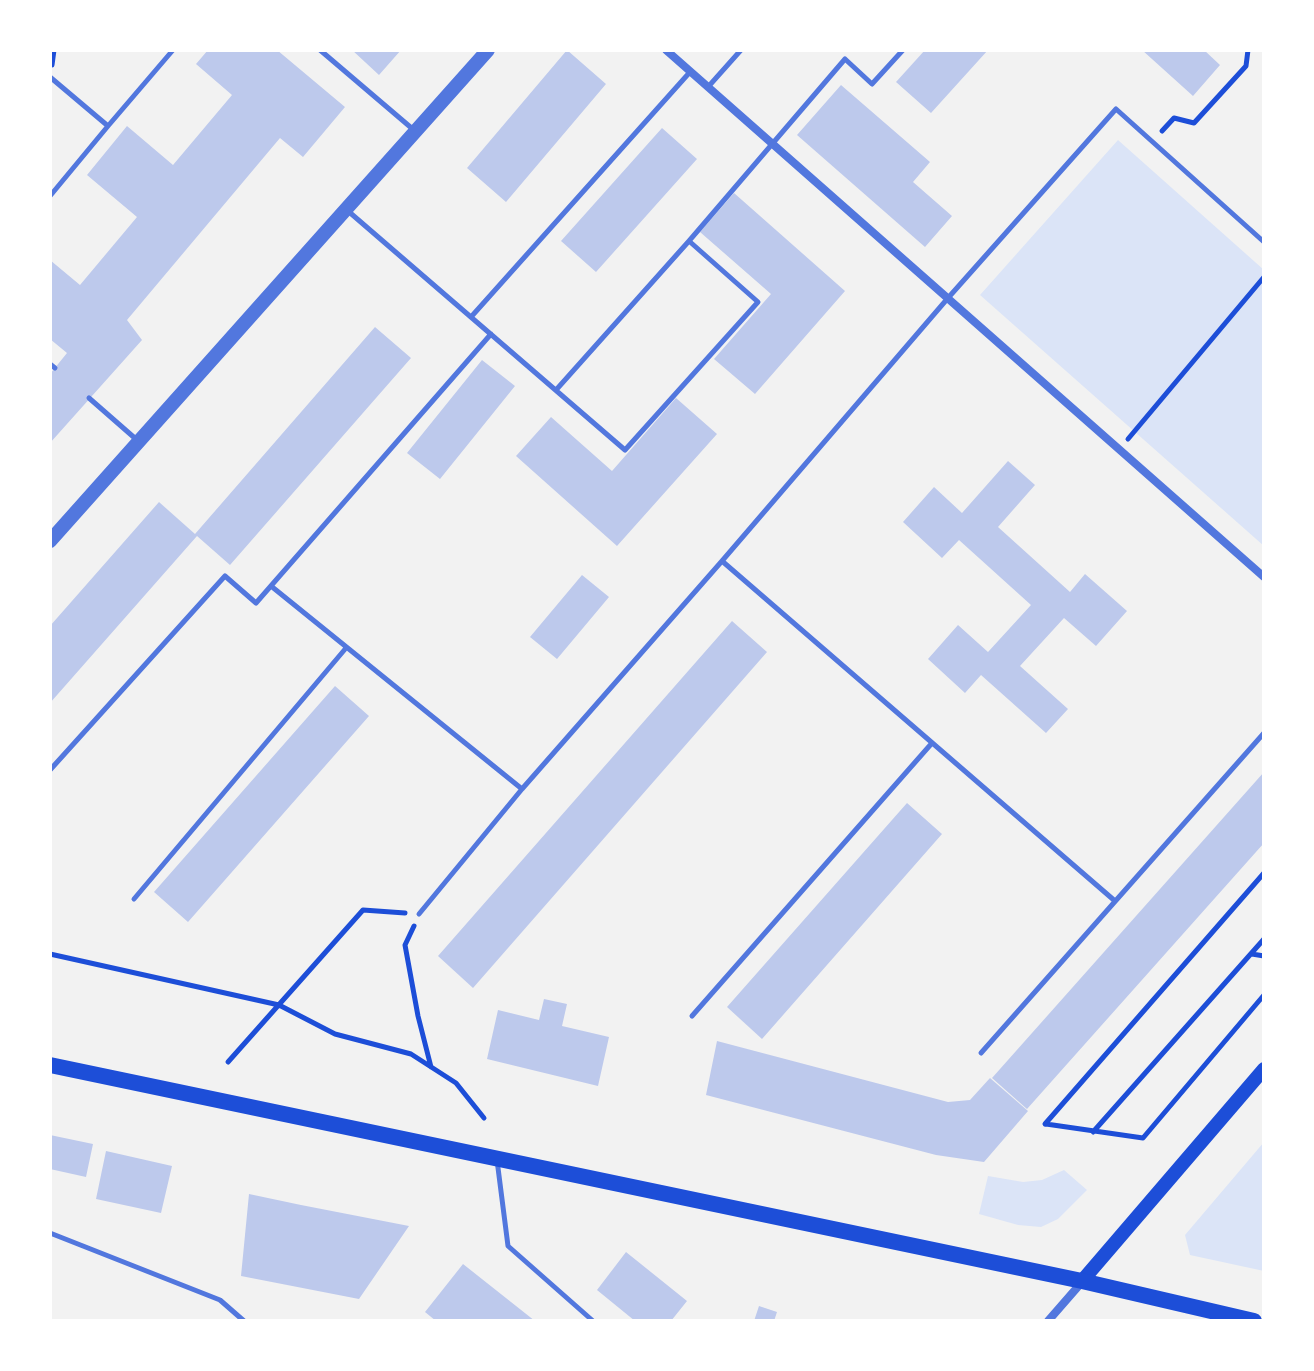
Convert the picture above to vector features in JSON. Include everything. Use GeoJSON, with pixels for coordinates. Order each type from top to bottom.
{"type":"FeatureCollection","features":[{"type":"Feature","properties":{"kind":"main road"},"geometry":{"type":"LineString","coordinates":[[50,1065],[1082,1281],[1254,1321]]}},
{"type":"Feature","properties":{"kind":"main road"},"geometry":{"type":"LineString","coordinates":[[1082,1281],[1264,1069]]}},
{"type":"Feature","properties":{"kind":"street"},"geometry":{"type":"LineString","coordinates":[[50,541],[488,50]]}},
{"type":"Feature","properties":{"kind":"street"},"geometry":{"type":"LineString","coordinates":[[666,50],[1264,577]]}},
{"type":"Feature","properties":{"kind":"street"},"geometry":{"type":"LineString","coordinates":[[1048,1321],[1082,1281]]}},
{"type":"Feature","properties":{"kind":"lane"},"geometry":{"type":"LineString","coordinates":[[50,196],[173,50]]}},
{"type":"Feature","properties":{"kind":"lane"},"geometry":{"type":"LineString","coordinates":[[320,50],[416,132]]}},
{"type":"Feature","properties":{"kind":"lane"},"geometry":{"type":"LineString","coordinates":[[708,87],[741,50]]}},
{"type":"Feature","properties":{"kind":"lane"},"geometry":{"type":"LineString","coordinates":[[556,390],[845,59],[872,84],[903,50]]}},
{"type":"Feature","properties":{"kind":"lane"},"geometry":{"type":"LineString","coordinates":[[471,317],[690,72]]}},
{"type":"Feature","properties":{"kind":"lane"},"geometry":{"type":"LineString","coordinates":[[50,77],[108,126]]}},
{"type":"Feature","properties":{"kind":"lane"},"geometry":{"type":"LineString","coordinates":[[419,914],[522,789],[1116,109],[1264,242]]}},
{"type":"Feature","properties":{"kind":"lane"},"geometry":{"type":"LineString","coordinates":[[347,210],[625,450],[758,302],[689,241]]}},
{"type":"Feature","properties":{"kind":"lane"},"geometry":{"type":"LineString","coordinates":[[50,770],[225,576],[256,603],[491,334]]}},
{"type":"Feature","properties":{"kind":"lane"},"geometry":{"type":"LineString","coordinates":[[89,398],[139,442]]}},
{"type":"Feature","properties":{"kind":"lane"},"geometry":{"type":"LineString","coordinates":[[722,561],[1115,901]]}},
{"type":"Feature","properties":{"kind":"lane"},"geometry":{"type":"LineString","coordinates":[[271,586],[522,789]]}},
{"type":"Feature","properties":{"kind":"lane"},"geometry":{"type":"LineString","coordinates":[[134,899],[346,648]]}},
{"type":"Feature","properties":{"kind":"lane"},"geometry":{"type":"LineString","coordinates":[[981,1053],[1264,733]]}},
{"type":"Feature","properties":{"kind":"lane"},"geometry":{"type":"LineString","coordinates":[[692,1016],[932,743]]}},
{"type":"Feature","properties":{"kind":"lane"},"geometry":{"type":"LineString","coordinates":[[497,1159],[508,1246],[593,1321]]}},
{"type":"Feature","properties":{"kind":"lane"},"geometry":{"type":"LineString","coordinates":[[50,1233],[220,1300],[244,1321]]}},
{"type":"Feature","properties":{"kind":"path"},"geometry":{"type":"LineString","coordinates":[[1152,141],[1174,118],[1194,123],[1246,66],[1248,50]]}},
{"type":"Feature","properties":{"kind":"path"},"geometry":{"type":"LineString","coordinates":[[1119,449],[1264,277]]}},
{"type":"Feature","properties":{"kind":"path"},"geometry":{"type":"LineString","coordinates":[[1264,873],[1045,1124],[1143,1138],[1264,995]]}},
{"type":"Feature","properties":{"kind":"path"},"geometry":{"type":"LineString","coordinates":[[228,1062],[363,910],[419,914],[405,945],[418,1016],[432,1068]]}},
{"type":"Feature","properties":{"kind":"path"},"geometry":{"type":"LineString","coordinates":[[1093,1132],[1264,939]]}},
{"type":"Feature","properties":{"kind":"path"},"geometry":{"type":"LineString","coordinates":[[50,954],[279,1005],[335,1034],[411,1054],[456,1083],[484,1118]]}},
{"type":"Feature","properties":{"kind":"path"},"geometry":{"type":"LineString","coordinates":[[1252,954],[1264,956]]}},
{"type":"Feature","properties":{"kind":"shaded area"},"geometry":{"type":"Polygon","coordinates":[[[1118,140],[1264,270],[1264,546],[980,295],[1118,140]]]}},
{"type":"Feature","properties":{"kind":"shaded area"},"geometry":{"type":"Polygon","coordinates":[[[1264,1142],[1264,1271],[1190,1255],[1185,1235],[1264,1142]]]}},
{"type":"Feature","properties":{"kind":"shaded area"},"geometry":{"type":"Polygon","coordinates":[[[1064,1170],[1087,1190],[1058,1219],[1041,1227],[1018,1225],[979,1214],[988,1176],[1023,1182],[1042,1180],[1064,1170]]]}},
{"type":"Feature","properties":{"kind":"building"},"geometry":{"type":"Polygon","coordinates":[[[208,50],[277,50],[345,107],[303,157],[280,138],[127,320],[142,340],[50,443],[50,374],[67,353],[50,339],[50,260],[80,285],[137,217],[87,175],[127,126],[173,165],[232,95],[196,64],[208,50]]]}},
{"type":"Feature","properties":{"kind":"building"},"geometry":{"type":"Polygon","coordinates":[[[352,50],[401,50],[379,75],[352,50]]]}},
{"type":"Feature","properties":{"kind":"building"},"geometry":{"type":"Polygon","coordinates":[[[567,50],[606,84],[506,202],[467,168],[567,50]]]}},
{"type":"Feature","properties":{"kind":"building"},"geometry":{"type":"Polygon","coordinates":[[[925,50],[988,50],[931,113],[896,82],[925,50]]]}},
{"type":"Feature","properties":{"kind":"building"},"geometry":{"type":"Polygon","coordinates":[[[1142,50],[1204,50],[1220,65],[1193,96],[1142,50]]]}},
{"type":"Feature","properties":{"kind":"building"},"geometry":{"type":"Polygon","coordinates":[[[841,85],[930,162],[913,182],[952,216],[925,247],[797,135],[841,85]]]}},
{"type":"Feature","properties":{"kind":"building"},"geometry":{"type":"Polygon","coordinates":[[[662,128],[697,159],[596,272],[561,241],[662,128]]]}},
{"type":"Feature","properties":{"kind":"building"},"geometry":{"type":"Polygon","coordinates":[[[734,193],[845,291],[755,394],[714,359],[771,294],[700,232],[734,193]]]}},
{"type":"Feature","properties":{"kind":"building"},"geometry":{"type":"Polygon","coordinates":[[[375,327],[411,358],[230,565],[197,536],[50,703],[50,626],[159,502],[195,534],[375,327]]]}},
{"type":"Feature","properties":{"kind":"building"},"geometry":{"type":"Polygon","coordinates":[[[482,360],[515,386],[440,479],[407,453],[482,360]]]}},
{"type":"Feature","properties":{"kind":"building"},"geometry":{"type":"Polygon","coordinates":[[[676,398],[717,434],[617,546],[516,456],[551,417],[612,471],[676,398]]]}},
{"type":"Feature","properties":{"kind":"building"},"geometry":{"type":"Polygon","coordinates":[[[1008,461],[1035,485],[998,527],[1070,592],[1085,574],[1127,611],[1096,646],[1064,618],[1020,666],[1068,709],[1046,733],[981,675],[965,693],[928,659],[958,625],[988,652],[1031,605],[959,540],[942,558],[903,522],[934,487],[962,513],[1008,461]]]}},
{"type":"Feature","properties":{"kind":"building"},"geometry":{"type":"Polygon","coordinates":[[[582,575],[609,597],[557,659],[530,637],[582,575]]]}},
{"type":"Feature","properties":{"kind":"building"},"geometry":{"type":"Polygon","coordinates":[[[732,621],[767,652],[473,988],[438,956],[732,621]]]}},
{"type":"Feature","properties":{"kind":"building"},"geometry":{"type":"Polygon","coordinates":[[[335,686],[369,716],[188,922],[154,892],[335,686]]]}},
{"type":"Feature","properties":{"kind":"building"},"geometry":{"type":"Polygon","coordinates":[[[1264,772],[1264,843],[1027,1109],[992,1078],[1264,772]]]}},
{"type":"Feature","properties":{"kind":"building"},"geometry":{"type":"Polygon","coordinates":[[[907,803],[942,834],[762,1039],[727,1007],[907,803]]]}},
{"type":"Feature","properties":{"kind":"building"},"geometry":{"type":"Polygon","coordinates":[[[544,999],[567,1004],[562,1026],[609,1037],[598,1086],[487,1059],[498,1010],[539,1020],[544,999]]]}},
{"type":"Feature","properties":{"kind":"building"},"geometry":{"type":"Polygon","coordinates":[[[717,1041],[948,1102],[970,1100],[990,1078],[1028,1111],[984,1162],[936,1155],[706,1095],[717,1041]]]}},
{"type":"Feature","properties":{"kind":"building"},"geometry":{"type":"Polygon","coordinates":[[[50,1135],[93,1144],[86,1177],[50,1169],[50,1135]]]}},
{"type":"Feature","properties":{"kind":"building"},"geometry":{"type":"Polygon","coordinates":[[[106,1151],[172,1166],[161,1213],[96,1199],[106,1151]]]}},
{"type":"Feature","properties":{"kind":"building"},"geometry":{"type":"Polygon","coordinates":[[[249,1194],[409,1226],[359,1299],[241,1276],[249,1194]]]}},
{"type":"Feature","properties":{"kind":"building"},"geometry":{"type":"Polygon","coordinates":[[[626,1252],[687,1301],[671,1321],[635,1321],[597,1290],[626,1252]]]}},
{"type":"Feature","properties":{"kind":"building"},"geometry":{"type":"Polygon","coordinates":[[[463,1264],[535,1321],[436,1321],[425,1312],[463,1264]]]}},
{"type":"Feature","properties":{"kind":"building"},"geometry":{"type":"Polygon","coordinates":[[[759,1306],[777,1312],[774,1321],[754,1321],[759,1306]]]}}]}
